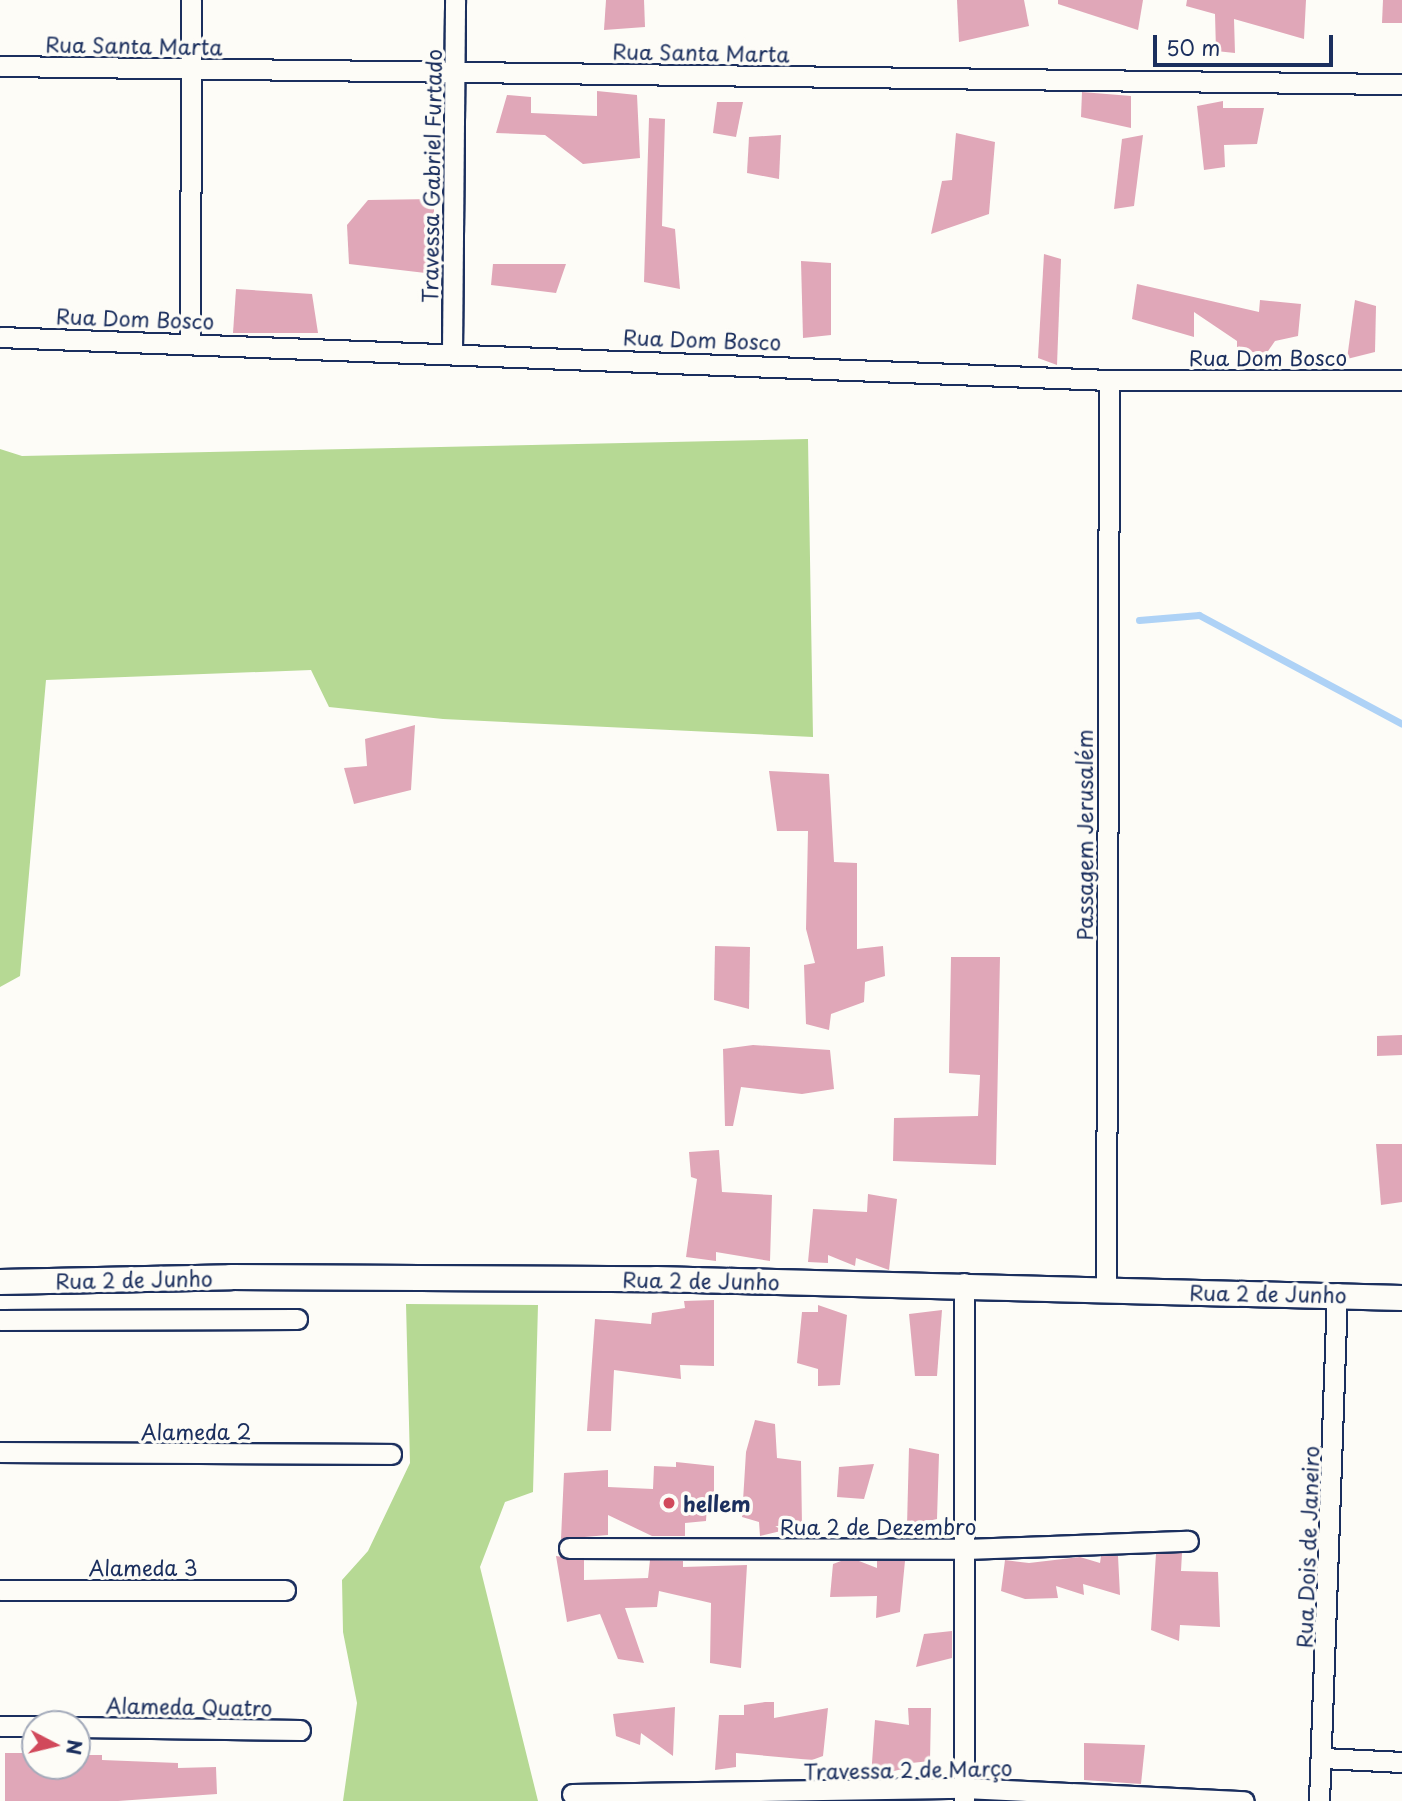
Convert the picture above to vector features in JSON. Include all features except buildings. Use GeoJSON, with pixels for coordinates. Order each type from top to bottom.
{"type":"FeatureCollection","features":[{"type":"Feature","properties":{"kind":"street"},"geometry":{"type":"LineString","coordinates":[[190,342],[191,0]]}},
{"type":"Feature","properties":{"kind":"street","name":"Travessa Gabriel Furtado"},"geometry":{"type":"LineString","coordinates":[[452,351],[455,0]]}},
{"type":"Feature","properties":{"kind":"street","name":"Rua Santa Marta"},"geometry":{"type":"LineString","coordinates":[[0,66],[1402,84]]}},
{"type":"Feature","properties":{"kind":"street","name":"Rua Dom Bosco"},"geometry":{"type":"LineString","coordinates":[[0,337],[452,351],[1109,380],[1402,380]]}},
{"type":"Feature","properties":{"kind":"street","name":"Passagem Jerusalém"},"geometry":{"type":"LineString","coordinates":[[1106,1290],[1109,380]]}},
{"type":"Feature","properties":{"kind":"street","name":"Rua 2 de Junho"},"geometry":{"type":"LineString","coordinates":[[0,1282],[245,1277],[964,1283],[1106,1290],[1338,1293],[1402,1298]]}},
{"type":"Feature","properties":{"kind":"street"},"geometry":{"type":"LineString","coordinates":[[964,1283],[964,1795]]}},
{"type":"Feature","properties":{"kind":"street","name":"Rua Dois de Janeiro"},"geometry":{"type":"LineString","coordinates":[[1319,1801],[1323,1758],[1338,1293]]}},
{"type":"Feature","properties":{"kind":"street"},"geometry":{"type":"LineString","coordinates":[[0,1320],[297,1319]]}},
{"type":"Feature","properties":{"kind":"street","name":"Alameda 2"},"geometry":{"type":"LineString","coordinates":[[0,1452],[391,1454]]}},
{"type":"Feature","properties":{"kind":"street","name":"Rua 2 de Dezembro"},"geometry":{"type":"LineString","coordinates":[[569,1548],[965,1549],[1188,1541]]}},
{"type":"Feature","properties":{"kind":"street","name":"Alameda 3"},"geometry":{"type":"LineString","coordinates":[[0,1590],[285,1590]]}},
{"type":"Feature","properties":{"kind":"street"},"geometry":{"type":"LineString","coordinates":[[0,1726],[21,1726]]}},
{"type":"Feature","properties":{"kind":"street","name":"Alameda Quatro"},"geometry":{"type":"LineString","coordinates":[[91,1727],[300,1730]]}},
{"type":"Feature","properties":{"kind":"street"},"geometry":{"type":"LineString","coordinates":[[1323,1758],[1402,1762]]}},
{"type":"Feature","properties":{"kind":"street","name":"Travessa 2 de Março"},"geometry":{"type":"LineString","coordinates":[[572,1794],[964,1795],[1244,1801]]}},
{"type":"Feature","properties":{"kind":"green space"},"geometry":{"type":"Polygon","coordinates":[[[808,439],[813,737],[443,719],[329,707],[311,670],[46,680],[20,976],[0,987],[0,449],[22,456],[808,439]]]}},
{"type":"Feature","properties":{"kind":"green space"},"geometry":{"type":"Polygon","coordinates":[[[406,1304],[538,1305],[533,1492],[505,1502],[480,1567],[538,1801],[343,1801],[357,1703],[343,1632],[342,1580],[368,1551],[410,1463],[406,1304]]]}},
{"type":"Feature","properties":{"kind":"waterway"},"geometry":{"type":"LineString","coordinates":[[1139,620],[1199,615],[1402,724]]}},
{"type":"Feature","properties":{"kind":"place","name":"hellem"},"geometry":{"type":"Point","coordinates":[669,1503]}}]}
